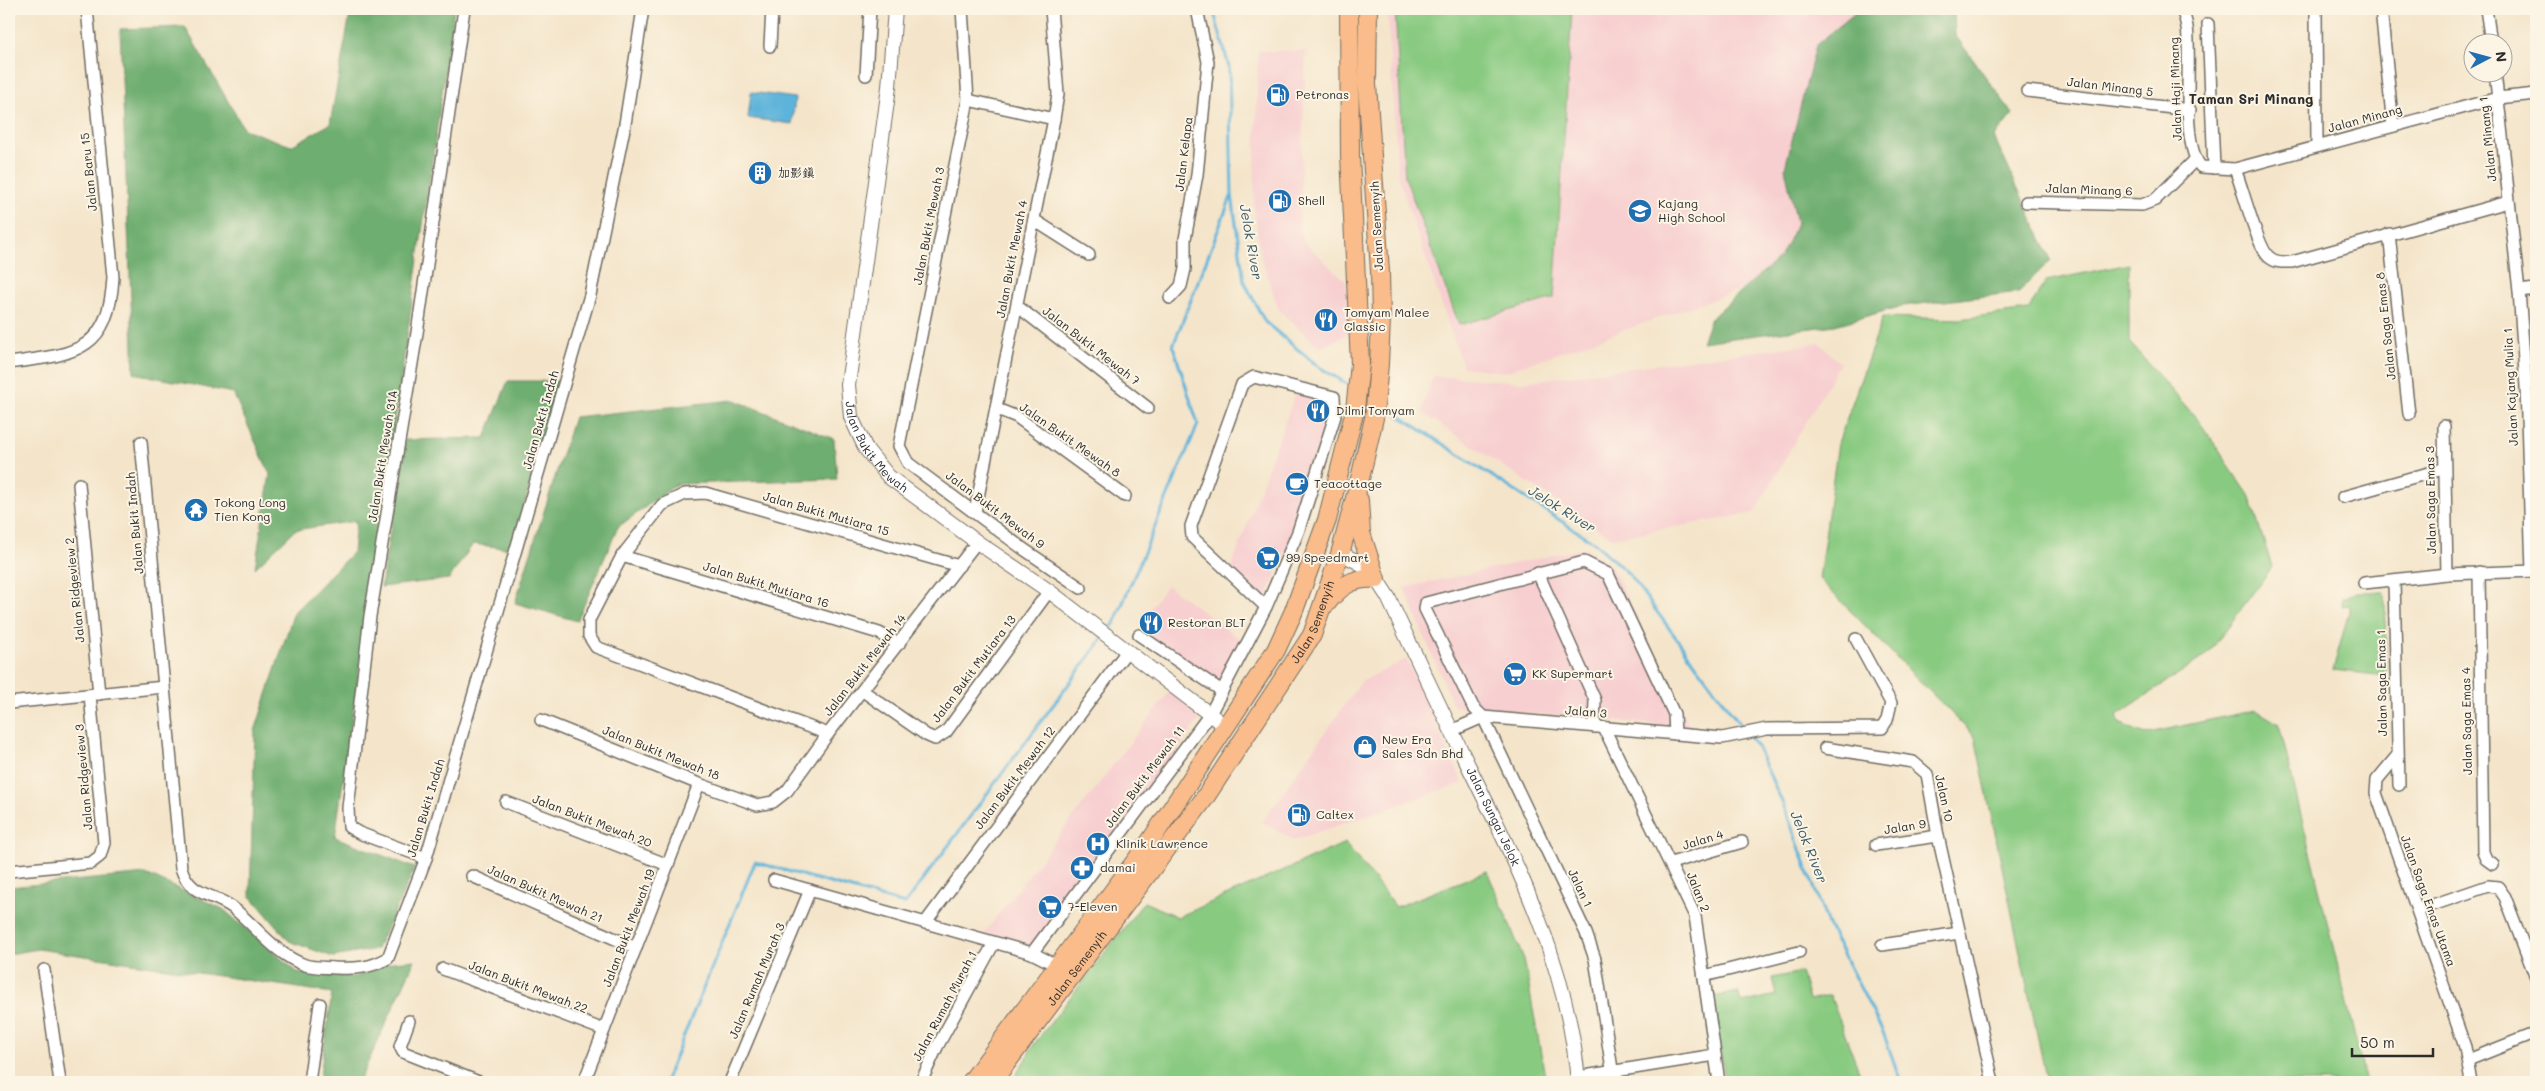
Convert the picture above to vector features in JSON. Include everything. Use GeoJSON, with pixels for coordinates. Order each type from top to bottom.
{"type":"FeatureCollection","features":[{"type":"Feature","properties":{"kind":"main road","name":"Jalan Semenyih"},"geometry":{"type":"LineString","coordinates":[[971,1082],[1056,965],[1149,843],[1276,650],[1293,614],[1327,520],[1355,410],[1360,361],[1350,155],[1349,9]]}},
{"type":"Feature","properties":{"kind":"main road","name":"Jalan Semenyih"},"geometry":{"type":"LineString","coordinates":[[992,1082],[1204,799],[1307,644],[1320,612],[1340,554],[1359,483],[1374,418],[1379,364],[1381,320],[1380,272],[1368,84],[1368,9]]}},
{"type":"Feature","properties":{"kind":"main road"},"geometry":{"type":"LineString","coordinates":[[1350,155],[1358,183],[1367,267],[1380,272]]}},
{"type":"Feature","properties":{"kind":"main road"},"geometry":{"type":"LineString","coordinates":[[1360,361],[1365,326],[1367,282],[1371,274],[1380,272]]}},
{"type":"Feature","properties":{"kind":"main road"},"geometry":{"type":"LineString","coordinates":[[1293,614],[1304,605],[1326,556],[1340,554],[1335,533],[1351,457],[1349,438]]}},
{"type":"Feature","properties":{"kind":"main road"},"geometry":{"type":"LineString","coordinates":[[1320,612],[1336,590],[1351,581],[1363,577],[1376,578],[1361,533],[1359,483]]}},
{"type":"Feature","properties":{"kind":"main road"},"geometry":{"type":"LineString","coordinates":[[1204,799],[1205,791],[1225,758],[1230,744],[1231,735],[1226,726],[1243,724],[1265,708]]}},
{"type":"Feature","properties":{"kind":"street","name":"Jalan Baru 15"},"geometry":{"type":"LineString","coordinates":[[9,363],[58,357],[82,348],[100,330],[112,303],[113,277],[87,9]]}},
{"type":"Feature","properties":{"kind":"street","name":"Jalan Bukit Mewah 31A"},"geometry":{"type":"LineString","coordinates":[[426,858],[359,833],[349,826],[348,808],[370,616],[417,333],[464,9]]}},
{"type":"Feature","properties":{"kind":"street","name":"Jalan Bukit Indah"},"geometry":{"type":"LineString","coordinates":[[141,442],[181,868],[184,880],[192,888],[232,907],[284,954],[306,965],[355,970],[377,964],[388,958],[426,858],[590,295],[625,124],[643,9]]}},
{"type":"Feature","properties":{"kind":"street"},"geometry":{"type":"LineString","coordinates":[[770,46],[772,9]]}},
{"type":"Feature","properties":{"kind":"street"},"geometry":{"type":"LineString","coordinates":[[866,76],[870,9]]}},
{"type":"Feature","properties":{"kind":"street","name":"Jalan Bukit Mewah"},"geometry":{"type":"LineString","coordinates":[[895,9],[888,96],[848,385],[851,417],[866,449],[889,477],[977,542],[1049,591],[1092,626],[1226,726]]}},
{"type":"Feature","properties":{"kind":"street","name":"Jalan Bukit Mewah 3"},"geometry":{"type":"LineString","coordinates":[[899,446],[968,100],[962,9]]}},
{"type":"Feature","properties":{"kind":"street","name":"Jalan Bukit Mewah 4"},"geometry":{"type":"LineString","coordinates":[[975,512],[1054,119],[1058,87],[1050,9]]}},
{"type":"Feature","properties":{"kind":"street","name":"Jalan Kelapa"},"geometry":{"type":"LineString","coordinates":[[1170,298],[1181,286],[1185,269],[1185,239],[1197,175],[1208,71],[1208,62],[1197,9]]}},
{"type":"Feature","properties":{"kind":"street","name":"Jalan Haji Minang"},"geometry":{"type":"LineString","coordinates":[[2182,9],[2187,27],[2190,136],[2198,164]]}},
{"type":"Feature","properties":{"kind":"street"},"geometry":{"type":"LineString","coordinates":[[2316,9],[2317,146]]}},
{"type":"Feature","properties":{"kind":"street"},"geometry":{"type":"LineString","coordinates":[[2381,9],[2393,126]]}},
{"type":"Feature","properties":{"kind":"street"},"geometry":{"type":"LineString","coordinates":[[2486,9],[2489,32]]}},
{"type":"Feature","properties":{"kind":"street"},"geometry":{"type":"LineString","coordinates":[[2208,24],[2214,168]]}},
{"type":"Feature","properties":{"kind":"street","name":"Jalan Minang 1"},"geometry":{"type":"LineString","coordinates":[[2496,82],[2508,202]]}},
{"type":"Feature","properties":{"kind":"street","name":"Jalan Minang 5"},"geometry":{"type":"LineString","coordinates":[[2027,91],[2190,110]]}},
{"type":"Feature","properties":{"kind":"street","name":"Jalan Minang"},"geometry":{"type":"LineString","coordinates":[[2198,164],[2214,168],[2235,169],[2498,98],[2536,94]]}},
{"type":"Feature","properties":{"kind":"street"},"geometry":{"type":"LineString","coordinates":[[968,100],[1054,119]]}},
{"type":"Feature","properties":{"kind":"street","name":"Jalan Minang 6"},"geometry":{"type":"LineString","coordinates":[[2026,202],[2142,205],[2155,200],[2198,164]]}},
{"type":"Feature","properties":{"kind":"street"},"geometry":{"type":"LineString","coordinates":[[2235,169],[2260,245],[2268,256],[2278,262],[2292,262],[2508,202]]}},
{"type":"Feature","properties":{"kind":"street","name":"Jalan Kajang Mulia 1"},"geometry":{"type":"LineString","coordinates":[[2364,583],[2447,574],[2534,571],[2528,423],[2519,291],[2508,202]]}},
{"type":"Feature","properties":{"kind":"street"},"geometry":{"type":"LineString","coordinates":[[1034,220],[1089,255]]}},
{"type":"Feature","properties":{"kind":"street","name":"Jalan Saga Emas 8"},"geometry":{"type":"LineString","coordinates":[[2389,234],[2410,414]]}},
{"type":"Feature","properties":{"kind":"street"},"geometry":{"type":"LineString","coordinates":[[2519,291],[2536,289]]}},
{"type":"Feature","properties":{"kind":"street","name":"Jalan Bukit Mewah 7"},"geometry":{"type":"LineString","coordinates":[[1017,306],[1148,408]]}},
{"type":"Feature","properties":{"kind":"street"},"geometry":{"type":"LineString","coordinates":[[9,350],[9,363]]}},
{"type":"Feature","properties":{"kind":"street","name":"Jalan Bukit Mewah 11"},"geometry":{"type":"LineString","coordinates":[[1032,953],[1210,714],[1266,607],[1298,532],[1336,416],[1334,397],[1254,377],[1242,384],[1191,526],[1192,537],[1266,607]]}},
{"type":"Feature","properties":{"kind":"street","name":"Jalan Bukit Mewah 8"},"geometry":{"type":"LineString","coordinates":[[997,408],[1017,417],[1125,496]]}},
{"type":"Feature","properties":{"kind":"street","name":"Jalan Saga Emas 3"},"geometry":{"type":"LineString","coordinates":[[2444,426],[2443,469],[2447,574]]}},
{"type":"Feature","properties":{"kind":"street","name":"Jalan Bukit Mewah 9"},"geometry":{"type":"LineString","coordinates":[[899,446],[908,463],[1022,548],[1082,588]]}},
{"type":"Feature","properties":{"kind":"street"},"geometry":{"type":"LineString","coordinates":[[2343,497],[2443,469]]}},
{"type":"Feature","properties":{"kind":"street","name":"Jalan Ridgeview 2"},"geometry":{"type":"LineString","coordinates":[[79,484],[95,694]]}},
{"type":"Feature","properties":{"kind":"street","name":"Jalan Bukit Mutiara 15"},"geometry":{"type":"LineString","coordinates":[[622,556],[662,505],[685,494],[705,493],[959,566]]}},
{"type":"Feature","properties":{"kind":"street","name":"Jalan Bukit Mewah 14"},"geometry":{"type":"LineString","coordinates":[[773,802],[787,791],[828,734],[977,542]]}},
{"type":"Feature","properties":{"kind":"street"},"geometry":{"type":"LineString","coordinates":[[1011,564],[1022,548]]}},
{"type":"Feature","properties":{"kind":"street","name":"Jalan Sungai Jelok"},"geometry":{"type":"LineString","coordinates":[[1340,554],[1360,561],[1376,578],[1397,617],[1522,875],[1551,949],[1569,1018],[1578,1080]]}},
{"type":"Feature","properties":{"kind":"street"},"geometry":{"type":"LineString","coordinates":[[622,556],[589,620],[588,636],[596,647],[828,734]]}},
{"type":"Feature","properties":{"kind":"street","name":"Jalan Bukit Mutiara 16"},"geometry":{"type":"LineString","coordinates":[[622,556],[878,633],[899,644]]}},
{"type":"Feature","properties":{"kind":"street"},"geometry":{"type":"LineString","coordinates":[[1599,727],[1595,700],[1538,573],[1584,562],[1608,574],[1674,714],[1675,734]]}},
{"type":"Feature","properties":{"kind":"street","name":"Jalan Saga Emas 4"},"geometry":{"type":"LineString","coordinates":[[2479,572],[2483,852],[2486,859],[2493,864]]}},
{"type":"Feature","properties":{"kind":"street","name":"Jalan 1"},"geometry":{"type":"LineString","coordinates":[[1538,573],[1426,603],[1425,609],[1474,707],[1483,717],[1586,934],[1595,959],[1613,1077]]}},
{"type":"Feature","properties":{"kind":"street","name":"Jalan Saga Emas 1"},"geometry":{"type":"LineString","coordinates":[[2394,581],[2399,786]]}},
{"type":"Feature","properties":{"kind":"street","name":"Jalan Bukit Mutiara 13"},"geometry":{"type":"LineString","coordinates":[[863,691],[926,735],[935,739],[946,732],[1049,591]]}},
{"type":"Feature","properties":{"kind":"street"},"geometry":{"type":"LineString","coordinates":[[1139,634],[1222,691]]}},
{"type":"Feature","properties":{"kind":"street","name":"Jalan 3"},"geometry":{"type":"LineString","coordinates":[[1452,731],[1483,717],[1722,738],[1767,729],[1882,728],[1888,720],[1891,703],[1856,639]]}},
{"type":"Feature","properties":{"kind":"street","name":"Jalan Bukit Mewah 12"},"geometry":{"type":"LineString","coordinates":[[925,923],[1122,647]]}},
{"type":"Feature","properties":{"kind":"street"},"geometry":{"type":"LineString","coordinates":[[9,703],[164,687]]}},
{"type":"Feature","properties":{"kind":"street","name":"Jalan Ridgeview 3"},"geometry":{"type":"LineString","coordinates":[[9,871],[91,863],[100,856],[104,843],[95,694]]}},
{"type":"Feature","properties":{"kind":"street","name":"Jalan Bukit Mewah 18"},"geometry":{"type":"LineString","coordinates":[[541,720],[699,784],[757,805],[773,802]]}},
{"type":"Feature","properties":{"kind":"street","name":"Jalan 2"},"geometry":{"type":"LineString","coordinates":[[1599,727],[1672,863],[1695,916],[1719,1082]]}},
{"type":"Feature","properties":{"kind":"street","name":"Jalan 10"},"geometry":{"type":"LineString","coordinates":[[1825,748],[1913,762],[1927,774],[1938,836],[1993,1082]]}},
{"type":"Feature","properties":{"kind":"street","name":"Jalan Saga Emas Utama"},"geometry":{"type":"LineString","coordinates":[[2397,756],[2381,774],[2375,787],[2468,1060]]}},
{"type":"Feature","properties":{"kind":"street","name":"Jalan Bukit Mewah 19"},"geometry":{"type":"LineString","coordinates":[[584,1082],[699,784]]}},
{"type":"Feature","properties":{"kind":"street","name":"Jalan Bukit Mewah 20"},"geometry":{"type":"LineString","coordinates":[[506,802],[668,865]]}},
{"type":"Feature","properties":{"kind":"street","name":"Jalan 9"},"geometry":{"type":"LineString","coordinates":[[1876,845],[1938,836]]}},
{"type":"Feature","properties":{"kind":"street","name":"Jalan 4"},"geometry":{"type":"LineString","coordinates":[[1672,863],[1742,842]]}},
{"type":"Feature","properties":{"kind":"street","name":"Jalan Bukit Mewah 21"},"geometry":{"type":"LineString","coordinates":[[472,876],[636,948]]}},
{"type":"Feature","properties":{"kind":"street"},"geometry":{"type":"LineString","coordinates":[[774,880],[1032,953],[1056,965]]}},
{"type":"Feature","properties":{"kind":"street"},"geometry":{"type":"LineString","coordinates":[[2418,910],[2488,886],[2498,887],[2505,896],[2536,978]]}},
{"type":"Feature","properties":{"kind":"street","name":"Jalan Rumah Murah 3"},"geometry":{"type":"LineString","coordinates":[[730,1082],[810,890]]}},
{"type":"Feature","properties":{"kind":"street"},"geometry":{"type":"LineString","coordinates":[[1882,946],[1959,933]]}},
{"type":"Feature","properties":{"kind":"street","name":"Jalan Rumah Murah 1"},"geometry":{"type":"LineString","coordinates":[[922,1082],[937,1047],[994,942]]}},
{"type":"Feature","properties":{"kind":"street"},"geometry":{"type":"LineString","coordinates":[[1704,976],[1799,952]]}},
{"type":"Feature","properties":{"kind":"street","name":"Jalan Bukit Mewah 22"},"geometry":{"type":"LineString","coordinates":[[442,969],[604,1030]]}},
{"type":"Feature","properties":{"kind":"street"},"geometry":{"type":"LineString","coordinates":[[44,970],[60,1082]]}},
{"type":"Feature","properties":{"kind":"street"},"geometry":{"type":"LineString","coordinates":[[309,1082],[320,1004]]}},
{"type":"Feature","properties":{"kind":"street"},"geometry":{"type":"LineString","coordinates":[[409,1021],[400,1046],[403,1052],[479,1082]]}},
{"type":"Feature","properties":{"kind":"street"},"geometry":{"type":"LineString","coordinates":[[2471,1082],[2468,1060],[2536,1033]]}},
{"type":"Feature","properties":{"kind":"street"},"geometry":{"type":"LineString","coordinates":[[1578,1080],[1613,1077],[1715,1055]]}},
{"type":"Feature","properties":{"kind":"shaded area","name":"Kajang High School"},"geometry":{"type":"Polygon","coordinates":[[[1387,9],[1882,9],[1868,245],[1504,372],[1463,367],[1398,177],[1387,9]]]}},
{"type":"Feature","properties":{"kind":"shaded area"},"geometry":{"type":"Polygon","coordinates":[[[1258,51],[1306,51],[1299,228],[1303,241],[1346,281],[1349,333],[1320,348],[1279,310],[1261,258],[1254,207],[1258,51]]]}},
{"type":"Feature","properties":{"kind":"shaded area"},"geometry":{"type":"Polygon","coordinates":[[[1819,343],[1840,363],[1754,513],[1612,538],[1421,412],[1433,376],[1523,382],[1819,343]]]}},
{"type":"Feature","properties":{"kind":"shaded area"},"geometry":{"type":"Polygon","coordinates":[[[1296,392],[1332,401],[1334,416],[1295,528],[1265,600],[1231,568],[1296,392]]]}},
{"type":"Feature","properties":{"kind":"shaded area"},"geometry":{"type":"Polygon","coordinates":[[[1585,548],[1612,567],[1691,728],[1454,706],[1404,588],[1585,548]]]}},
{"type":"Feature","properties":{"kind":"shaded area"},"geometry":{"type":"Polygon","coordinates":[[[1167,585],[1244,642],[1221,685],[1142,633],[1141,627],[1144,618],[1167,585]]]}},
{"type":"Feature","properties":{"kind":"shaded area"},"geometry":{"type":"Polygon","coordinates":[[[1406,659],[1463,783],[1294,840],[1262,822],[1361,682],[1406,659]]]}},
{"type":"Feature","properties":{"kind":"shaded area"},"geometry":{"type":"Polygon","coordinates":[[[1170,691],[1202,716],[1031,948],[982,936],[1170,691]]]}},
{"type":"Feature","properties":{"kind":"green space"},"geometry":{"type":"Polygon","coordinates":[[[351,9],[454,9],[335,837],[415,868],[377,949],[333,957],[289,941],[250,895],[255,731],[294,612],[353,552],[356,521],[295,530],[255,568],[270,474],[233,393],[134,373],[120,29],[185,27],[244,129],[291,146],[330,124],[351,9]]]}},
{"type":"Feature","properties":{"kind":"green space"},"geometry":{"type":"Polygon","coordinates":[[[1395,9],[1572,9],[1554,298],[1459,325],[1405,177],[1395,9]]]}},
{"type":"Feature","properties":{"kind":"green space"},"geometry":{"type":"Polygon","coordinates":[[[1860,9],[1954,9],[1955,35],[2013,114],[1994,137],[2051,260],[2019,292],[1903,306],[1835,325],[1702,342],[1711,318],[1781,256],[1797,223],[1785,168],[1816,45],[1860,9]]]}},
{"type":"Feature","properties":{"kind":"green space"},"geometry":{"type":"Polygon","coordinates":[[[2129,264],[2129,342],[2199,421],[2249,495],[2272,567],[2208,654],[2117,715],[2119,723],[2145,734],[2256,710],[2279,724],[2366,1082],[2047,1082],[1975,737],[1819,579],[1838,443],[1883,317],[1959,319],[2028,310],[2046,281],[2129,264]]]}},
{"type":"Feature","properties":{"kind":"green space"},"geometry":{"type":"Polygon","coordinates":[[[508,381],[558,381],[512,549],[473,544],[449,579],[381,587],[405,440],[485,438],[508,381]]]}},
{"type":"Feature","properties":{"kind":"green space"},"geometry":{"type":"Polygon","coordinates":[[[734,400],[834,439],[837,479],[677,484],[618,527],[577,621],[515,603],[574,417],[734,400]]]}},
{"type":"Feature","properties":{"kind":"green space"},"geometry":{"type":"Polygon","coordinates":[[[2357,592],[2385,592],[2386,676],[2333,670],[2350,608],[2349,605],[2342,606],[2343,598],[2357,592]]]}},
{"type":"Feature","properties":{"kind":"green space"},"geometry":{"type":"Polygon","coordinates":[[[1345,843],[1396,907],[1487,871],[1524,959],[1546,1082],[1012,1082],[1035,1043],[1144,902],[1178,917],[1345,843]]]}},
{"type":"Feature","properties":{"kind":"green space"},"geometry":{"type":"Polygon","coordinates":[[[146,874],[223,909],[297,972],[355,977],[393,962],[415,960],[359,1082],[319,1082],[332,993],[38,949],[9,954],[9,887],[146,874]]]}},
{"type":"Feature","properties":{"kind":"green space"},"geometry":{"type":"Polygon","coordinates":[[[1801,972],[1809,1000],[1830,995],[1863,1082],[1725,1082],[1713,997],[1738,992],[1741,1003],[1776,995],[1772,978],[1801,972]]]}},
{"type":"Feature","properties":{"kind":"water"},"geometry":{"type":"Polygon","coordinates":[[[751,92],[795,98],[792,124],[748,118],[751,92]]]}},
{"type":"Feature","properties":{"kind":"waterway","name":"Jelok River"},"geometry":{"type":"LineString","coordinates":[[1213,9],[1229,67],[1232,195],[1244,281],[1265,322],[1319,367],[1352,387]]}},
{"type":"Feature","properties":{"kind":"waterway"},"geometry":{"type":"LineString","coordinates":[[1108,631],[1114,624],[1198,424],[1173,346],[1231,197]]}},
{"type":"Feature","properties":{"kind":"waterway","name":"Jelok River"},"geometry":{"type":"LineString","coordinates":[[1381,404],[1595,543],[1629,574],[1745,731]]}},
{"type":"Feature","properties":{"kind":"waterway"},"geometry":{"type":"LineString","coordinates":[[665,1082],[755,862],[905,904],[1103,638]]}},
{"type":"Feature","properties":{"kind":"waterway","name":"Jelok River"},"geometry":{"type":"LineString","coordinates":[[1749,736],[1757,747],[1783,804],[1829,927],[1883,1032],[1901,1082]]}},
{"type":"Feature","properties":{"kind":"place","name":"Petronas"},"geometry":{"type":"Point","coordinates":[1278,95]}},
{"type":"Feature","properties":{"kind":"place","name":"加影鎮"},"geometry":{"type":"Point","coordinates":[760,173]}},
{"type":"Feature","properties":{"kind":"place","name":"Shell"},"geometry":{"type":"Point","coordinates":[1280,201]}},
{"type":"Feature","properties":{"kind":"place","name":"Kajang High School"},"geometry":{"type":"Point","coordinates":[1640,211]}},
{"type":"Feature","properties":{"kind":"place","name":"Tomyam Malee Classic"},"geometry":{"type":"Point","coordinates":[1326,320]}},
{"type":"Feature","properties":{"kind":"place","name":"Dilmi Tomyam"},"geometry":{"type":"Point","coordinates":[1318,411]}},
{"type":"Feature","properties":{"kind":"place","name":"Teacottage"},"geometry":{"type":"Point","coordinates":[1297,484]}},
{"type":"Feature","properties":{"kind":"place","name":"Tokong Long Tien Kong"},"geometry":{"type":"Point","coordinates":[196,510]}},
{"type":"Feature","properties":{"kind":"place","name":"99 Speedmart"},"geometry":{"type":"Point","coordinates":[1268,558]}},
{"type":"Feature","properties":{"kind":"place","name":"Restoran BLT"},"geometry":{"type":"Point","coordinates":[1151,623]}},
{"type":"Feature","properties":{"kind":"place","name":"KK Supermart"},"geometry":{"type":"Point","coordinates":[1515,674]}},
{"type":"Feature","properties":{"kind":"place","name":"New Era Sales Sdn Bhd"},"geometry":{"type":"Point","coordinates":[1365,747]}},
{"type":"Feature","properties":{"kind":"place","name":"Caltex"},"geometry":{"type":"Point","coordinates":[1299,815]}},
{"type":"Feature","properties":{"kind":"place","name":"Klinik Lawrence"},"geometry":{"type":"Point","coordinates":[1098,844]}},
{"type":"Feature","properties":{"kind":"place","name":"damai"},"geometry":{"type":"Point","coordinates":[1082,868]}},
{"type":"Feature","properties":{"kind":"place","name":"7-Eleven"},"geometry":{"type":"Point","coordinates":[1050,907]}},
{"type":"Feature","properties":{"kind":"district","name":"Taman Sri Minang"},"geometry":{"type":"Point","coordinates":[2251,99]}}]}
